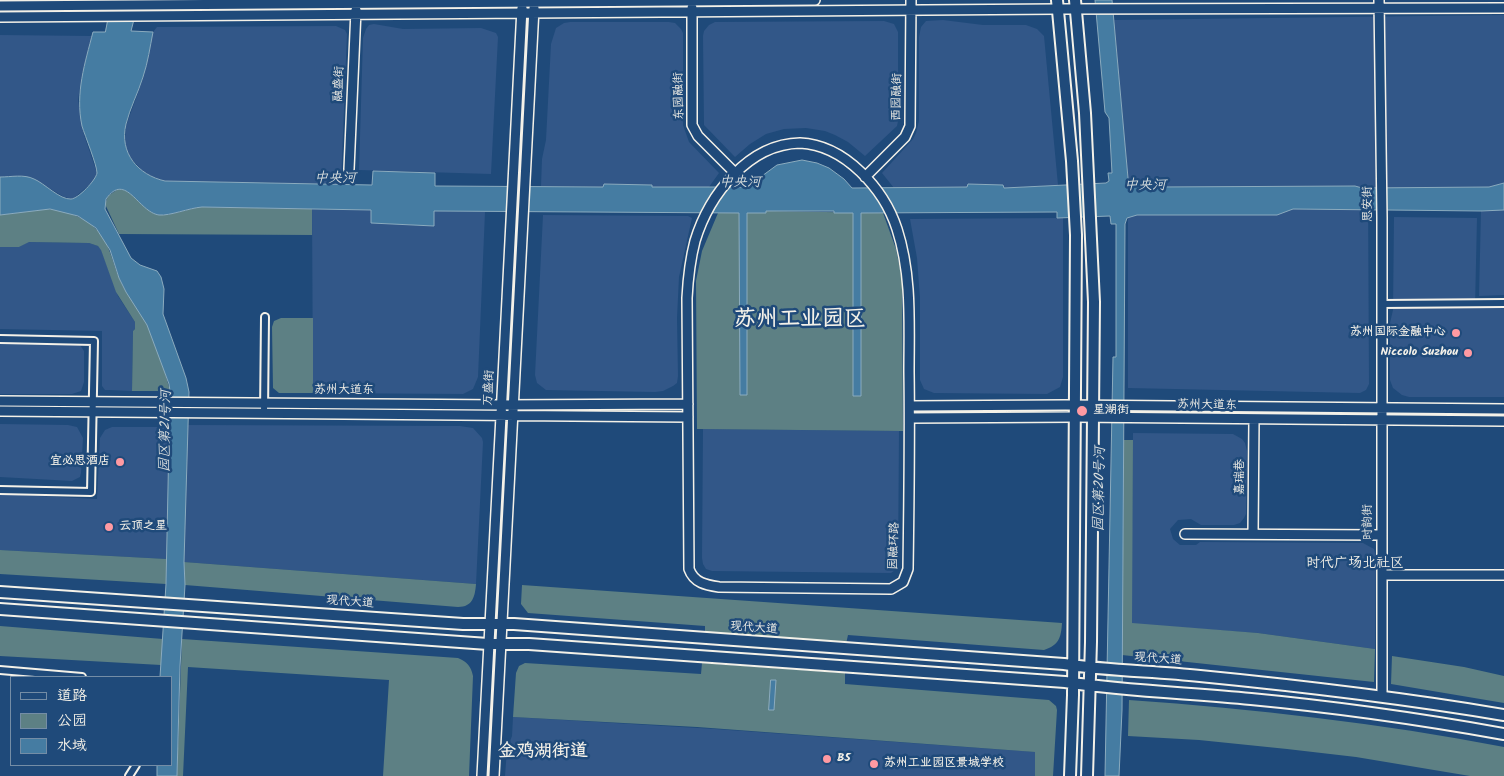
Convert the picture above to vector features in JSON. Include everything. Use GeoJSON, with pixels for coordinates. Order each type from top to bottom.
{"type":"FeatureCollection","features":[{"type":"Feature","properties":{"kind":"main road","name":"万盛街"},"geometry":{"type":"LineString","coordinates":[[482,776],[522,0]]}},
{"type":"Feature","properties":{"kind":"main road"},"geometry":{"type":"LineString","coordinates":[[0,6],[357,1],[815,0]]}},
{"type":"Feature","properties":{"kind":"main road","name":"西园融街"},"geometry":{"type":"LineString","coordinates":[[865,177],[905,137],[910,126],[911,0]]}},
{"type":"Feature","properties":{"kind":"main road","name":"融盛街"},"geometry":{"type":"LineString","coordinates":[[349,169],[357,1]]}},
{"type":"Feature","properties":{"kind":"main road","name":"万盛街"},"geometry":{"type":"LineString","coordinates":[[494,776],[534,1]]}},
{"type":"Feature","properties":{"kind":"main road","name":"东园融街"},"geometry":{"type":"LineString","coordinates":[[692,1],[692,125],[698,136],[732,176]]}},
{"type":"Feature","properties":{"kind":"main road"},"geometry":{"type":"LineString","coordinates":[[1057,4],[1073,176],[1075,222],[1074,665],[1070,776]]}},
{"type":"Feature","properties":{"kind":"main road"},"geometry":{"type":"LineString","coordinates":[[0,18],[911,10],[1057,4],[1075,4],[1092,9],[1379,5],[1504,8]]}},
{"type":"Feature","properties":{"kind":"main road"},"geometry":{"type":"LineString","coordinates":[[1075,4],[1085,113],[1094,302],[1090,686],[1087,776]]}},
{"type":"Feature","properties":{"kind":"main road","name":"思安街"},"geometry":{"type":"LineString","coordinates":[[1379,5],[1382,185],[1381,408]]}},
{"type":"Feature","properties":{"kind":"main road","name":"园融环路"},"geometry":{"type":"LineString","coordinates":[[805,143],[822,146],[850,164],[865,177],[892,218],[904,257],[908,290],[910,418],[908,573],[898,586],[884,590],[719,587],[704,584],[696,580],[690,572],[689,565],[686,331],[688,279],[695,241],[704,218],[732,176],[757,155],[768,149],[785,144],[805,143]]}},
{"type":"Feature","properties":{"kind":"main road","name":"苏州大道东"},"geometry":{"type":"LineString","coordinates":[[0,401],[264,404],[688,404]]}},
{"type":"Feature","properties":{"kind":"main road","name":"苏州大道东"},"geometry":{"type":"LineString","coordinates":[[910,406],[1075,405],[1504,408]]}},
{"type":"Feature","properties":{"kind":"main road","name":"时韵街"},"geometry":{"type":"LineString","coordinates":[[1381,408],[1382,696]]}},
{"type":"Feature","properties":{"kind":"main road","name":"苏州大道东"},"geometry":{"type":"LineString","coordinates":[[0,411],[688,416]]}},
{"type":"Feature","properties":{"kind":"main road","name":"苏州大道东"},"geometry":{"type":"LineString","coordinates":[[910,418],[1504,421]]}},
{"type":"Feature","properties":{"kind":"main road","name":"嘉瑞巷"},"geometry":{"type":"LineString","coordinates":[[1253,534],[1254,419]]}},
{"type":"Feature","properties":{"kind":"main road"},"geometry":{"type":"LineString","coordinates":[[1185,534],[1382,535]]}},
{"type":"Feature","properties":{"kind":"main road"},"geometry":{"type":"LineString","coordinates":[[1383,575],[1504,575]]}},
{"type":"Feature","properties":{"kind":"main road","name":"现代大道"},"geometry":{"type":"LineString","coordinates":[[0,592],[463,624],[502,624],[1074,665],[1090,668],[1192,675],[1382,696],[1504,715]]}},
{"type":"Feature","properties":{"kind":"main road"},"geometry":{"type":"LineString","coordinates":[[0,609],[488,644],[528,644],[647,652],[1073,684],[1378,713],[1504,734]]}},
{"type":"Feature","properties":{"kind":"street"},"geometry":{"type":"LineString","coordinates":[[1382,304],[1504,303]]}},
{"type":"Feature","properties":{"kind":"street"},"geometry":{"type":"LineString","coordinates":[[264,413],[265,317]]}},
{"type":"Feature","properties":{"kind":"street"},"geometry":{"type":"LineString","coordinates":[[0,339],[94,340],[91,492],[0,490]]}},
{"type":"Feature","properties":{"kind":"street"},"geometry":{"type":"LineString","coordinates":[[0,670],[70,676]]}},
{"type":"Feature","properties":{"kind":"shaded area"},"geometry":{"type":"Polygon","coordinates":[[[1504,15],[1504,183],[1489,187],[1368,188],[1369,384],[1366,390],[1360,393],[1128,388],[1128,178],[1114,20],[1504,15]]]}},
{"type":"Feature","properties":{"kind":"shaded area"},"geometry":{"type":"Polygon","coordinates":[[[943,20],[983,25],[1026,25],[1037,29],[1044,36],[1058,185],[1004,188],[968,185],[968,187],[894,188],[882,173],[913,139],[916,133],[919,121],[919,37],[921,27],[926,21],[943,20]]]}},
{"type":"Feature","properties":{"kind":"shaded area"},"geometry":{"type":"Polygon","coordinates":[[[884,21],[894,24],[898,32],[898,121],[897,126],[865,156],[848,142],[835,135],[825,131],[806,128],[784,129],[766,134],[750,144],[735,157],[704,125],[703,36],[704,31],[709,25],[715,22],[884,21]]]}},
{"type":"Feature","properties":{"kind":"shaded area"},"geometry":{"type":"Polygon","coordinates":[[[570,22],[669,22],[675,23],[681,29],[683,33],[683,125],[689,142],[719,173],[709,187],[652,187],[652,185],[604,184],[603,187],[541,186],[542,159],[546,140],[551,44],[556,28],[570,22]]]}},
{"type":"Feature","properties":{"kind":"shaded area"},"geometry":{"type":"Polygon","coordinates":[[[374,24],[403,29],[481,28],[496,33],[498,37],[491,174],[359,170],[363,38],[369,25],[374,24]]]}},
{"type":"Feature","properties":{"kind":"shaded area"},"geometry":{"type":"Polygon","coordinates":[[[336,26],[345,30],[347,34],[341,184],[167,181],[153,178],[143,172],[130,157],[125,144],[126,126],[144,76],[153,32],[157,27],[336,26]]]}},
{"type":"Feature","properties":{"kind":"shaded area"},"geometry":{"type":"Polygon","coordinates":[[[0,35],[92,36],[78,100],[84,135],[97,173],[95,179],[73,199],[64,197],[32,178],[21,176],[0,177],[0,35]]]}},
{"type":"Feature","properties":{"kind":"shaded area"},"geometry":{"type":"Polygon","coordinates":[[[312,209],[371,210],[371,223],[433,226],[434,211],[485,212],[478,377],[473,389],[463,394],[313,393],[312,209]]]}},
{"type":"Feature","properties":{"kind":"shaded area"},"geometry":{"type":"Polygon","coordinates":[[[1504,210],[1504,295],[1479,296],[1481,211],[1504,210]]]}},
{"type":"Feature","properties":{"kind":"shaded area"},"geometry":{"type":"Polygon","coordinates":[[[543,215],[688,216],[692,218],[679,277],[677,383],[663,391],[655,392],[546,390],[537,383],[535,375],[543,215]]]}},
{"type":"Feature","properties":{"kind":"shaded area","name":"苏州国际金融中心"},"geometry":{"type":"Polygon","coordinates":[[[1394,217],[1477,218],[1475,308],[1504,308],[1504,397],[1409,397],[1402,395],[1393,388],[1390,380],[1390,323],[1393,310],[1394,217]]]}},
{"type":"Feature","properties":{"kind":"shaded area"},"geometry":{"type":"Polygon","coordinates":[[[1063,218],[1063,377],[1060,387],[1047,394],[934,393],[924,389],[920,380],[920,298],[917,258],[910,219],[1063,218]]]}},
{"type":"Feature","properties":{"kind":"shaded area"},"geometry":{"type":"Polygon","coordinates":[[[28,242],[89,243],[101,249],[118,296],[135,322],[135,329],[133,331],[132,391],[105,390],[102,386],[102,331],[0,329],[0,247],[19,247],[28,242]]]}},
{"type":"Feature","properties":{"kind":"shaded area"},"geometry":{"type":"Polygon","coordinates":[[[0,344],[80,345],[84,351],[84,382],[81,391],[72,394],[0,394],[0,344]]]}},
{"type":"Feature","properties":{"kind":"shaded area"},"geometry":{"type":"Polygon","coordinates":[[[0,424],[68,425],[77,427],[83,438],[80,477],[72,481],[0,477],[0,424]]]}},
{"type":"Feature","properties":{"kind":"shaded area"},"geometry":{"type":"Polygon","coordinates":[[[188,425],[460,426],[473,428],[482,438],[483,442],[476,584],[184,562],[188,425]]]}},
{"type":"Feature","properties":{"kind":"shaded area"},"geometry":{"type":"Polygon","coordinates":[[[112,427],[170,427],[167,559],[0,550],[0,494],[97,499],[100,438],[105,430],[112,427]]]}},
{"type":"Feature","properties":{"kind":"shaded area"},"geometry":{"type":"Polygon","coordinates":[[[703,429],[899,431],[898,568],[891,573],[712,571],[706,569],[702,558],[703,429]]]}},
{"type":"Feature","properties":{"kind":"shaded area"},"geometry":{"type":"Polygon","coordinates":[[[1133,433],[1233,434],[1245,443],[1247,451],[1246,514],[1244,518],[1240,523],[1234,525],[1201,525],[1191,519],[1178,520],[1170,529],[1173,539],[1180,545],[1196,545],[1200,542],[1363,543],[1374,549],[1376,556],[1375,649],[1258,633],[1131,624],[1133,433]]]}},
{"type":"Feature","properties":{"kind":"shaded area"},"geometry":{"type":"Polygon","coordinates":[[[513,717],[715,729],[1036,752],[1035,776],[505,776],[507,749],[512,736],[513,717]]]}},
{"type":"Feature","properties":{"kind":"green space"},"geometry":{"type":"Polygon","coordinates":[[[118,189],[129,192],[148,210],[160,215],[202,207],[312,209],[312,235],[119,234],[105,204],[108,196],[118,189]]]}},
{"type":"Feature","properties":{"kind":"green space"},"geometry":{"type":"Polygon","coordinates":[[[46,209],[66,212],[79,217],[95,228],[100,234],[123,285],[150,330],[170,391],[132,391],[133,331],[135,329],[135,322],[116,292],[98,246],[89,243],[29,242],[19,247],[0,247],[0,215],[46,209]]]}},
{"type":"Feature","properties":{"kind":"green space"},"geometry":{"type":"Polygon","coordinates":[[[766,211],[883,213],[896,249],[902,279],[903,431],[697,429],[696,281],[702,251],[718,213],[765,213],[766,211]]]}},
{"type":"Feature","properties":{"kind":"green space"},"geometry":{"type":"Polygon","coordinates":[[[281,318],[313,318],[313,393],[279,393],[273,388],[272,327],[274,321],[281,318]]]}},
{"type":"Feature","properties":{"kind":"green space"},"geometry":{"type":"Polygon","coordinates":[[[1124,440],[1133,440],[1132,623],[1258,633],[1375,649],[1374,682],[1122,655],[1124,440]]]}},
{"type":"Feature","properties":{"kind":"green space"},"geometry":{"type":"Polygon","coordinates":[[[0,550],[167,559],[166,584],[0,574],[0,550]]]}},
{"type":"Feature","properties":{"kind":"green space"},"geometry":{"type":"Polygon","coordinates":[[[184,562],[476,584],[474,597],[470,603],[463,607],[458,607],[185,585],[184,562]]]}},
{"type":"Feature","properties":{"kind":"green space"},"geometry":{"type":"Polygon","coordinates":[[[522,585],[1062,623],[1061,633],[1056,643],[1044,650],[848,635],[846,644],[705,633],[705,626],[528,613],[521,604],[522,585]]]}},
{"type":"Feature","properties":{"kind":"green space"},"geometry":{"type":"Polygon","coordinates":[[[0,626],[163,639],[161,665],[0,656],[0,626]]]}},
{"type":"Feature","properties":{"kind":"green space"},"geometry":{"type":"Polygon","coordinates":[[[182,639],[458,658],[468,665],[473,676],[469,776],[383,776],[389,680],[188,667],[183,776],[177,776],[182,639]]]}},
{"type":"Feature","properties":{"kind":"green space"},"geometry":{"type":"Polygon","coordinates":[[[1392,656],[1464,667],[1504,676],[1504,703],[1391,684],[1392,656]]]}},
{"type":"Feature","properties":{"kind":"green space"},"geometry":{"type":"Polygon","coordinates":[[[525,663],[701,674],[702,663],[845,673],[845,684],[1049,700],[1056,706],[1057,710],[1053,776],[1035,776],[1035,752],[697,727],[513,717],[516,673],[519,666],[525,663]]]}},
{"type":"Feature","properties":{"kind":"green space"},"geometry":{"type":"Polygon","coordinates":[[[1129,700],[1317,718],[1457,738],[1504,747],[1504,776],[1470,776],[1356,757],[1287,749],[1199,740],[1128,736],[1129,700]]]}},
{"type":"Feature","properties":{"kind":"water","name":"中央河"},"geometry":{"type":"Polygon","coordinates":[[[112,0],[139,0],[131,31],[153,32],[145,71],[126,124],[125,144],[128,153],[139,168],[155,178],[165,181],[372,185],[373,171],[435,173],[435,186],[603,187],[604,184],[652,185],[652,187],[747,187],[777,165],[802,160],[829,168],[844,179],[852,188],[967,187],[968,184],[1003,185],[1004,188],[1106,183],[1109,181],[1108,173],[1112,173],[1109,118],[1105,112],[1095,0],[1112,0],[1128,178],[1132,183],[1156,187],[1355,186],[1362,188],[1489,187],[1504,183],[1504,210],[1293,209],[1277,215],[1137,215],[1127,218],[1125,224],[1122,710],[1119,776],[1105,776],[1113,357],[1116,357],[1116,224],[1111,224],[1110,216],[1057,218],[1057,212],[861,213],[861,396],[853,396],[853,213],[834,213],[834,211],[766,211],[766,213],[747,213],[747,395],[740,395],[739,213],[434,211],[434,226],[371,223],[371,210],[202,207],[159,215],[145,207],[126,191],[120,189],[113,192],[106,199],[105,209],[131,258],[140,265],[157,271],[161,277],[164,289],[163,314],[186,378],[189,392],[185,585],[180,666],[177,776],[157,776],[157,766],[172,766],[172,676],[160,676],[166,584],[169,384],[147,325],[126,292],[119,278],[110,250],[96,228],[78,216],[50,209],[0,215],[0,177],[30,177],[62,197],[71,199],[82,193],[96,176],[95,164],[82,126],[80,90],[93,32],[105,32],[112,0]]]}},
{"type":"Feature","properties":{"kind":"water"},"geometry":{"type":"Polygon","coordinates":[[[771,680],[776,680],[774,710],[769,710],[771,680]]]}},
{"type":"Feature","properties":{"kind":"place","name":"苏州国际金融中心"},"geometry":{"type":"Point","coordinates":[1456,333]}},
{"type":"Feature","properties":{"kind":"place","name":"Niccolo Suzhou"},"geometry":{"type":"Point","coordinates":[1468,353]}},
{"type":"Feature","properties":{"kind":"place","name":"星湖街"},"geometry":{"type":"Point","coordinates":[1082,411]}},
{"type":"Feature","properties":{"kind":"place","name":"宜必思酒店"},"geometry":{"type":"Point","coordinates":[120,462]}},
{"type":"Feature","properties":{"kind":"place","name":"云顶之星"},"geometry":{"type":"Point","coordinates":[109,527]}},
{"type":"Feature","properties":{"kind":"place","name":"B5"},"geometry":{"type":"Point","coordinates":[827,759]}},
{"type":"Feature","properties":{"kind":"place","name":"苏州工业园区景城学校"},"geometry":{"type":"Point","coordinates":[874,764]}},
{"type":"Feature","properties":{"kind":"district","name":"苏州工业园区"},"geometry":{"type":"Point","coordinates":[800,321]}},
{"type":"Feature","properties":{"kind":"district","name":"时代广场北社区"},"geometry":{"type":"Point","coordinates":[1355,565]}},
{"type":"Feature","properties":{"kind":"district","name":"金鸡湖街道"},"geometry":{"type":"Point","coordinates":[543,753]}},
{"type":"Feature","properties":{"kind":"water label","name":"园区第21号河"},"geometry":{"type":"Point","coordinates":[167,431]}},
{"type":"Feature","properties":{"kind":"water label","name":"园区第20号河"},"geometry":{"type":"Point","coordinates":[1101,489]}}]}
